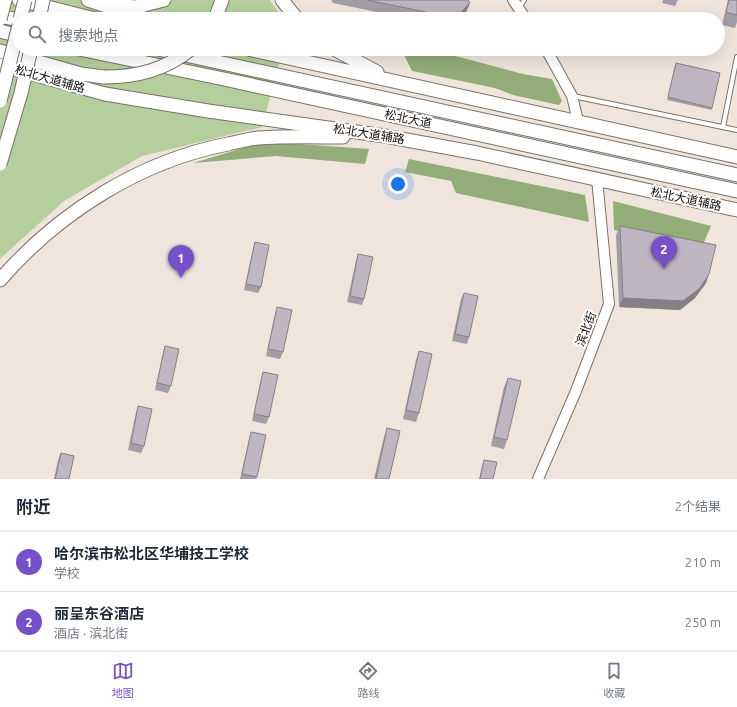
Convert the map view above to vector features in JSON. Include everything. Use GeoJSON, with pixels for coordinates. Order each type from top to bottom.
{"type":"FeatureCollection","features":[{"type":"Feature","properties":{"kind":"highway"},"geometry":{"type":"LineString","coordinates":[[0,19],[5,0]]}},
{"type":"Feature","properties":{"kind":"highway"},"geometry":{"type":"LineString","coordinates":[[19,0],[67,12]]}},
{"type":"Feature","properties":{"kind":"highway"},"geometry":{"type":"LineString","coordinates":[[22,12],[25,0]]}},
{"type":"Feature","properties":{"kind":"highway"},"geometry":{"type":"LineString","coordinates":[[40,12],[43,0]]}},
{"type":"Feature","properties":{"kind":"highway"},"geometry":{"type":"LineString","coordinates":[[88,0],[126,12]]}},
{"type":"Feature","properties":{"kind":"highway"},"geometry":{"type":"LineString","coordinates":[[102,4],[136,7],[164,0]]}},
{"type":"Feature","properties":{"kind":"highway"},"geometry":{"type":"LineString","coordinates":[[218,12],[222,0]]}},
{"type":"Feature","properties":{"kind":"highway"},"geometry":{"type":"LineString","coordinates":[[282,0],[291,12]]}},
{"type":"Feature","properties":{"kind":"highway"},"geometry":{"type":"LineString","coordinates":[[0,16],[12,18]]}},
{"type":"Feature","properties":{"kind":"highway"},"geometry":{"type":"LineString","coordinates":[[0,32],[12,35]]}},
{"type":"Feature","properties":{"kind":"highway"},"geometry":{"type":"LineString","coordinates":[[0,51],[12,54]]}},
{"type":"Feature","properties":{"kind":"highway"},"geometry":{"type":"LineString","coordinates":[[0,101],[12,53]]}},
{"type":"Feature","properties":{"kind":"highway"},"geometry":{"type":"LineString","coordinates":[[18,56],[81,74],[104,77],[134,76],[170,64],[181,56]]}},
{"type":"Feature","properties":{"kind":"highway"},"geometry":{"type":"LineString","coordinates":[[0,164],[21,93],[29,56]]}},
{"type":"Feature","properties":{"kind":"highway","name":"松北大道"},"geometry":{"type":"LineString","coordinates":[[113,56],[737,191]]}},
{"type":"Feature","properties":{"kind":"highway","name":"松北大道"},"geometry":{"type":"LineString","coordinates":[[190,56],[737,175]]}},
{"type":"Feature","properties":{"kind":"highway"},"geometry":{"type":"LineString","coordinates":[[281,56],[737,157]]}},
{"type":"Feature","properties":{"kind":"highway"},"geometry":{"type":"LineString","coordinates":[[348,56],[397,81]]}},
{"type":"Feature","properties":{"kind":"highway","name":"松北大道辅路"},"geometry":{"type":"LineString","coordinates":[[0,65],[72,86],[133,99],[385,136],[477,153],[737,210]]}},
{"type":"Feature","properties":{"kind":"highway"},"geometry":{"type":"LineString","coordinates":[[489,102],[565,137]]}},
{"type":"Feature","properties":{"kind":"highway"},"geometry":{"type":"LineString","coordinates":[[0,280],[38,241],[86,204],[136,175],[184,154],[257,138],[385,136]]}},
{"type":"Feature","properties":{"kind":"highway"},"geometry":{"type":"LineString","coordinates":[[477,153],[575,155]]}},
{"type":"Feature","properties":{"kind":"street"},"geometry":{"type":"LineString","coordinates":[[513,0],[522,4]]}},
{"type":"Feature","properties":{"kind":"street"},"geometry":{"type":"LineString","coordinates":[[550,56],[572,96],[578,121]]}},
{"type":"Feature","properties":{"kind":"street","name":"滨北街"},"geometry":{"type":"LineString","coordinates":[[538,479],[576,391],[609,304],[597,179]]}},
{"type":"Feature","properties":{"kind":"lane"},"geometry":{"type":"LineString","coordinates":[[723,127],[737,57]]}},
{"type":"Feature","properties":{"kind":"lane"},"geometry":{"type":"LineString","coordinates":[[572,96],[737,130]]}},
{"type":"Feature","properties":{"kind":"green space"},"geometry":{"type":"Polygon","coordinates":[[[0,0],[270,0],[278,12],[12,12],[12,56],[281,56],[262,127],[142,156],[64,201],[0,259],[0,0]]]}},
{"type":"Feature","properties":{"kind":"green space"},"geometry":{"type":"Polygon","coordinates":[[[404,56],[455,56],[523,74],[552,79],[562,101],[559,105],[513,95],[495,88],[412,71],[404,56]]]}},
{"type":"Feature","properties":{"kind":"green space"},"geometry":{"type":"Polygon","coordinates":[[[286,143],[369,149],[365,164],[276,156],[193,163],[257,144],[286,143]]]}},
{"type":"Feature","properties":{"kind":"green space"},"geometry":{"type":"Polygon","coordinates":[[[409,159],[585,195],[589,222],[456,193],[451,181],[405,172],[409,159]]]}},
{"type":"Feature","properties":{"kind":"green space"},"geometry":{"type":"Polygon","coordinates":[[[613,201],[711,226],[701,249],[614,230],[613,201]]]}},
{"type":"Feature","properties":{"kind":"building"},"geometry":{"type":"Polygon","coordinates":[[[367,0],[468,0],[470,3],[461,12],[426,12],[367,0]]]}},
{"type":"Feature","properties":{"kind":"building"},"geometry":{"type":"Polygon","coordinates":[[[729,0],[737,0],[737,15],[726,12],[729,0]]]}},
{"type":"Feature","properties":{"kind":"building"},"geometry":{"type":"Polygon","coordinates":[[[676,63],[720,73],[712,108],[668,97],[676,63]]]}},
{"type":"Feature","properties":{"kind":"building"},"geometry":{"type":"Polygon","coordinates":[[[620,226],[716,245],[709,274],[699,289],[683,301],[623,298],[620,226]]]}},
{"type":"Feature","properties":{"kind":"building"},"geometry":{"type":"Polygon","coordinates":[[[255,242],[269,245],[261,287],[246,284],[255,242]]]}},
{"type":"Feature","properties":{"kind":"building"},"geometry":{"type":"Polygon","coordinates":[[[358,254],[373,257],[364,299],[350,296],[358,254]]]}},
{"type":"Feature","properties":{"kind":"building"},"geometry":{"type":"Polygon","coordinates":[[[464,293],[478,296],[469,337],[455,334],[464,293]]]}},
{"type":"Feature","properties":{"kind":"building"},"geometry":{"type":"Polygon","coordinates":[[[277,307],[292,310],[283,352],[268,349],[277,307]]]}},
{"type":"Feature","properties":{"kind":"building"},"geometry":{"type":"Polygon","coordinates":[[[165,346],[179,349],[171,386],[157,383],[165,346]]]}},
{"type":"Feature","properties":{"kind":"building"},"geometry":{"type":"Polygon","coordinates":[[[419,351],[432,354],[419,413],[406,410],[419,351]]]}},
{"type":"Feature","properties":{"kind":"building"},"geometry":{"type":"Polygon","coordinates":[[[263,372],[278,375],[269,417],[254,414],[263,372]]]}},
{"type":"Feature","properties":{"kind":"building"},"geometry":{"type":"Polygon","coordinates":[[[508,378],[521,381],[507,440],[494,437],[508,378]]]}},
{"type":"Feature","properties":{"kind":"building"},"geometry":{"type":"Polygon","coordinates":[[[138,406],[152,409],[144,446],[131,443],[138,406]]]}},
{"type":"Feature","properties":{"kind":"building"},"geometry":{"type":"Polygon","coordinates":[[[387,428],[400,431],[389,479],[376,479],[387,428]]]}},
{"type":"Feature","properties":{"kind":"building"},"geometry":{"type":"Polygon","coordinates":[[[251,432],[266,435],[257,477],[242,474],[251,432]]]}},
{"type":"Feature","properties":{"kind":"building"},"geometry":{"type":"Polygon","coordinates":[[[61,453],[74,456],[69,479],[55,479],[61,453]]]}},
{"type":"Feature","properties":{"kind":"building"},"geometry":{"type":"Polygon","coordinates":[[[484,460],[497,462],[493,479],[480,479],[484,460]]]}},
{"type":"Feature","properties":{"kind":"place","name":"丽呈东谷酒店"},"geometry":{"type":"Point","coordinates":[664,269]}},
{"type":"Feature","properties":{"kind":"place","name":"哈尔滨市松北区华埔技工学校"},"geometry":{"type":"Point","coordinates":[181,278]}}]}
